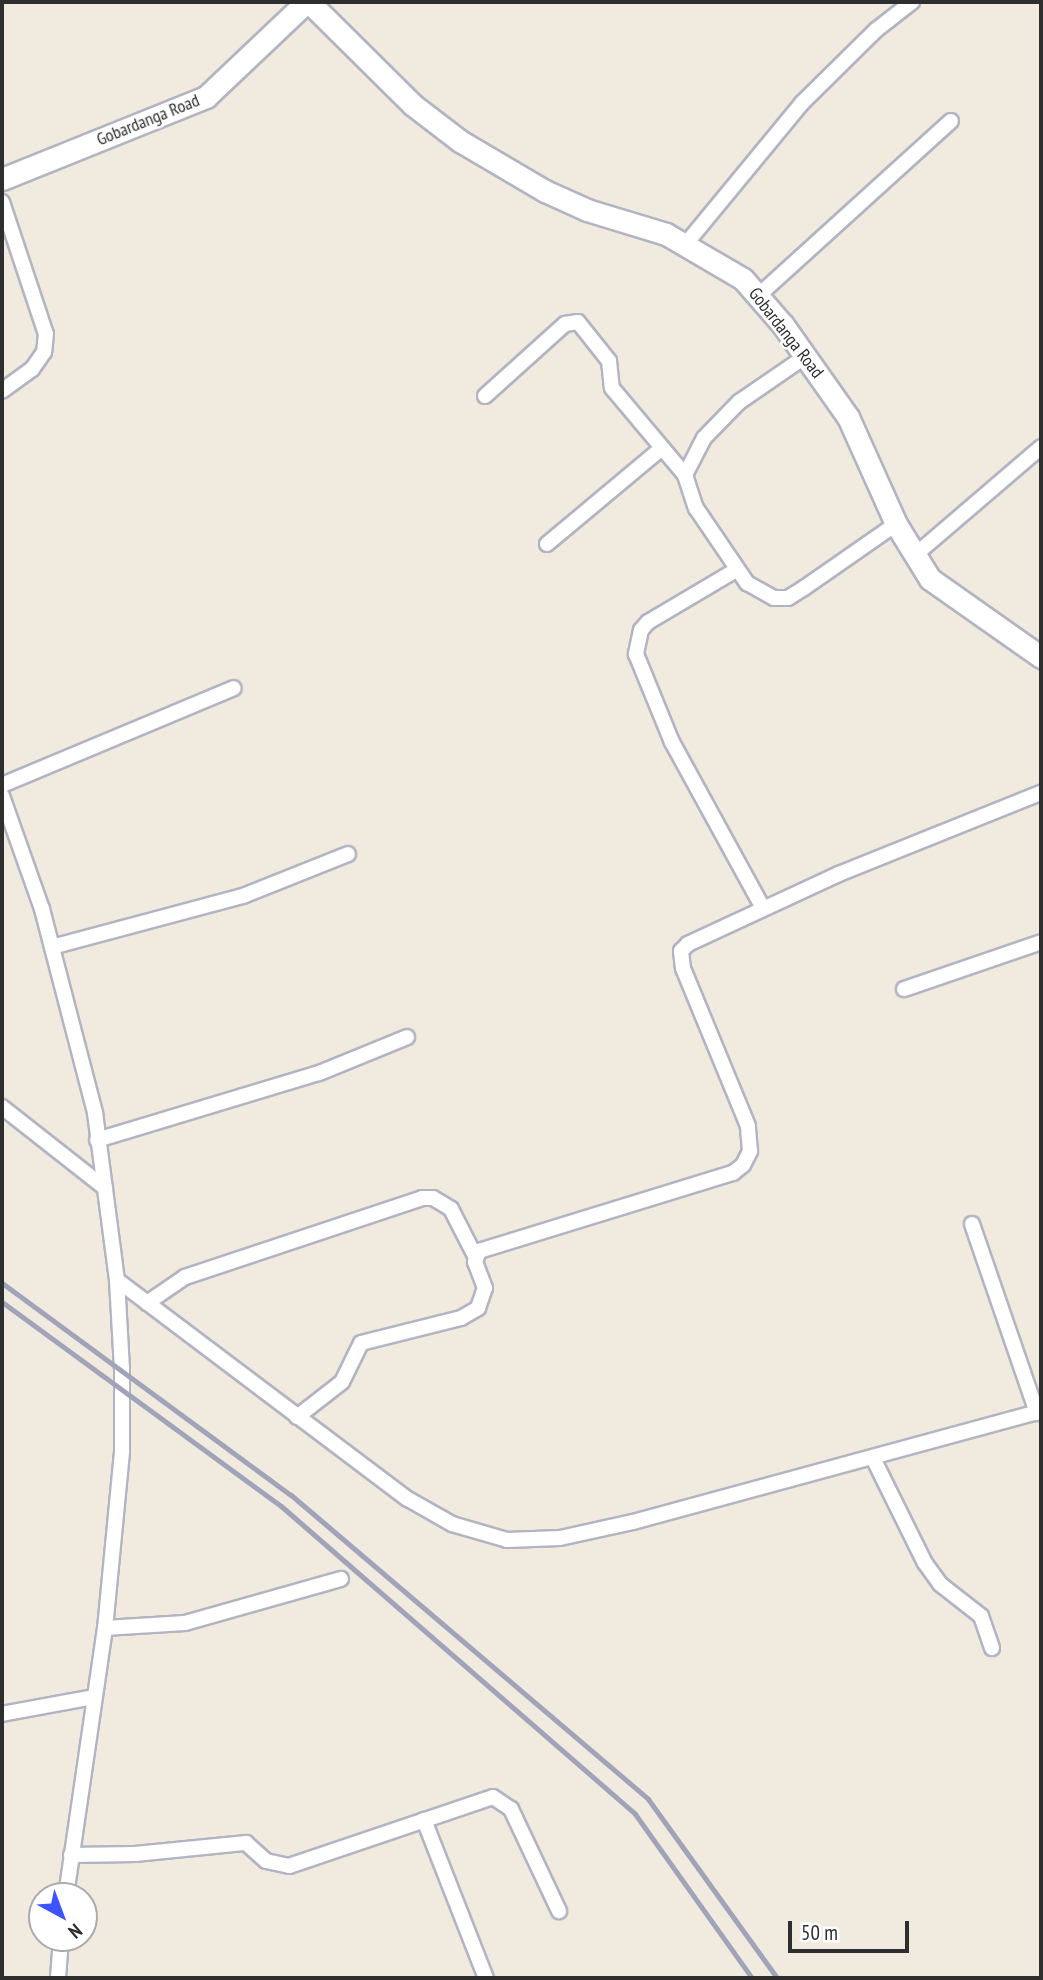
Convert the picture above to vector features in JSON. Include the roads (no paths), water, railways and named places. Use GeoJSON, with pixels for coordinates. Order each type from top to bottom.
{"type":"FeatureCollection","features":[{"type":"Feature","properties":{"kind":"main road","name":"Gobardanga Road"},"geometry":{"type":"LineString","coordinates":[[2,180],[206,97],[302,3],[440,128],[555,196],[587,210],[640,223],[685,245],[725,267],[759,295],[806,356],[860,439],[895,524],[930,579],[1041,656]]}},
{"type":"Feature","properties":{"kind":"street"},"geometry":{"type":"LineString","coordinates":[[685,245],[802,103],[876,30],[912,2]]}},
{"type":"Feature","properties":{"kind":"street"},"geometry":{"type":"LineString","coordinates":[[759,295],[951,121]]}},
{"type":"Feature","properties":{"kind":"street"},"geometry":{"type":"LineString","coordinates":[[2,202],[46,334],[44,352],[32,369],[2,391]]}},
{"type":"Feature","properties":{"kind":"street"},"geometry":{"type":"LineString","coordinates":[[485,396],[572,320],[605,355],[612,388],[685,475],[696,508],[736,570],[759,593],[788,598],[895,524]]}},
{"type":"Feature","properties":{"kind":"street"},"geometry":{"type":"LineString","coordinates":[[685,475],[690,459],[718,422],[806,356]]}},
{"type":"Feature","properties":{"kind":"street"},"geometry":{"type":"LineString","coordinates":[[914,556],[1041,447]]}},
{"type":"Feature","properties":{"kind":"street"},"geometry":{"type":"LineString","coordinates":[[547,544],[662,448]]}},
{"type":"Feature","properties":{"kind":"street"},"geometry":{"type":"LineString","coordinates":[[736,570],[648,622],[641,630],[636,654],[642,676],[672,742],[763,908]]}},
{"type":"Feature","properties":{"kind":"street"},"geometry":{"type":"LineString","coordinates":[[2,785],[234,688]]}},
{"type":"Feature","properties":{"kind":"street"},"geometry":{"type":"LineString","coordinates":[[475,1256],[486,1248],[733,1173],[743,1165],[750,1151],[748,1126],[683,968],[681,951],[696,937],[1041,793]]}},
{"type":"Feature","properties":{"kind":"street"},"geometry":{"type":"LineString","coordinates":[[2,796],[7,823],[52,947],[97,1140],[117,1280],[122,1452],[105,1628],[68,1882]]}},
{"type":"Feature","properties":{"kind":"street"},"geometry":{"type":"LineString","coordinates":[[52,947],[243,896],[348,854]]}},
{"type":"Feature","properties":{"kind":"street"},"geometry":{"type":"LineString","coordinates":[[904,989],[1041,942]]}},
{"type":"Feature","properties":{"kind":"street"},"geometry":{"type":"LineString","coordinates":[[97,1140],[319,1073],[408,1037]]}},
{"type":"Feature","properties":{"kind":"street"},"geometry":{"type":"LineString","coordinates":[[2,1107],[105,1188]]}},
{"type":"Feature","properties":{"kind":"street"},"geometry":{"type":"LineString","coordinates":[[147,1303],[184,1277],[422,1198],[433,1198],[451,1209],[475,1256],[485,1288],[478,1308],[461,1318],[360,1343],[342,1382],[297,1417]]}},
{"type":"Feature","properties":{"kind":"street"},"geometry":{"type":"LineString","coordinates":[[117,1280],[297,1417],[429,1512],[507,1540],[560,1538],[633,1522],[1039,1412],[972,1224]]}},
{"type":"Feature","properties":{"kind":"street"},"geometry":{"type":"LineString","coordinates":[[873,1458],[925,1563],[940,1584],[981,1616],[992,1648]]}},
{"type":"Feature","properties":{"kind":"street"},"geometry":{"type":"LineString","coordinates":[[105,1628],[185,1623],[341,1579]]}},
{"type":"Feature","properties":{"kind":"street"},"geometry":{"type":"LineString","coordinates":[[2,1714],[94,1697]]}},
{"type":"Feature","properties":{"kind":"street"},"geometry":{"type":"LineString","coordinates":[[71,1855],[135,1854],[246,1843],[266,1861],[289,1866],[484,1799],[506,1801],[559,1911]]}},
{"type":"Feature","properties":{"kind":"street"},"geometry":{"type":"LineString","coordinates":[[424,1820],[486,1978]]}},
{"type":"Feature","properties":{"kind":"street"},"geometry":{"type":"LineString","coordinates":[[58,1978],[60,1952]]}},
{"type":"Feature","properties":{"kind":"railway"},"geometry":{"type":"LineString","coordinates":[[2,1283],[291,1495],[648,1799],[777,1978]]}},
{"type":"Feature","properties":{"kind":"railway"},"geometry":{"type":"LineString","coordinates":[[2,1302],[281,1506],[635,1814],[752,1978]]}}]}
